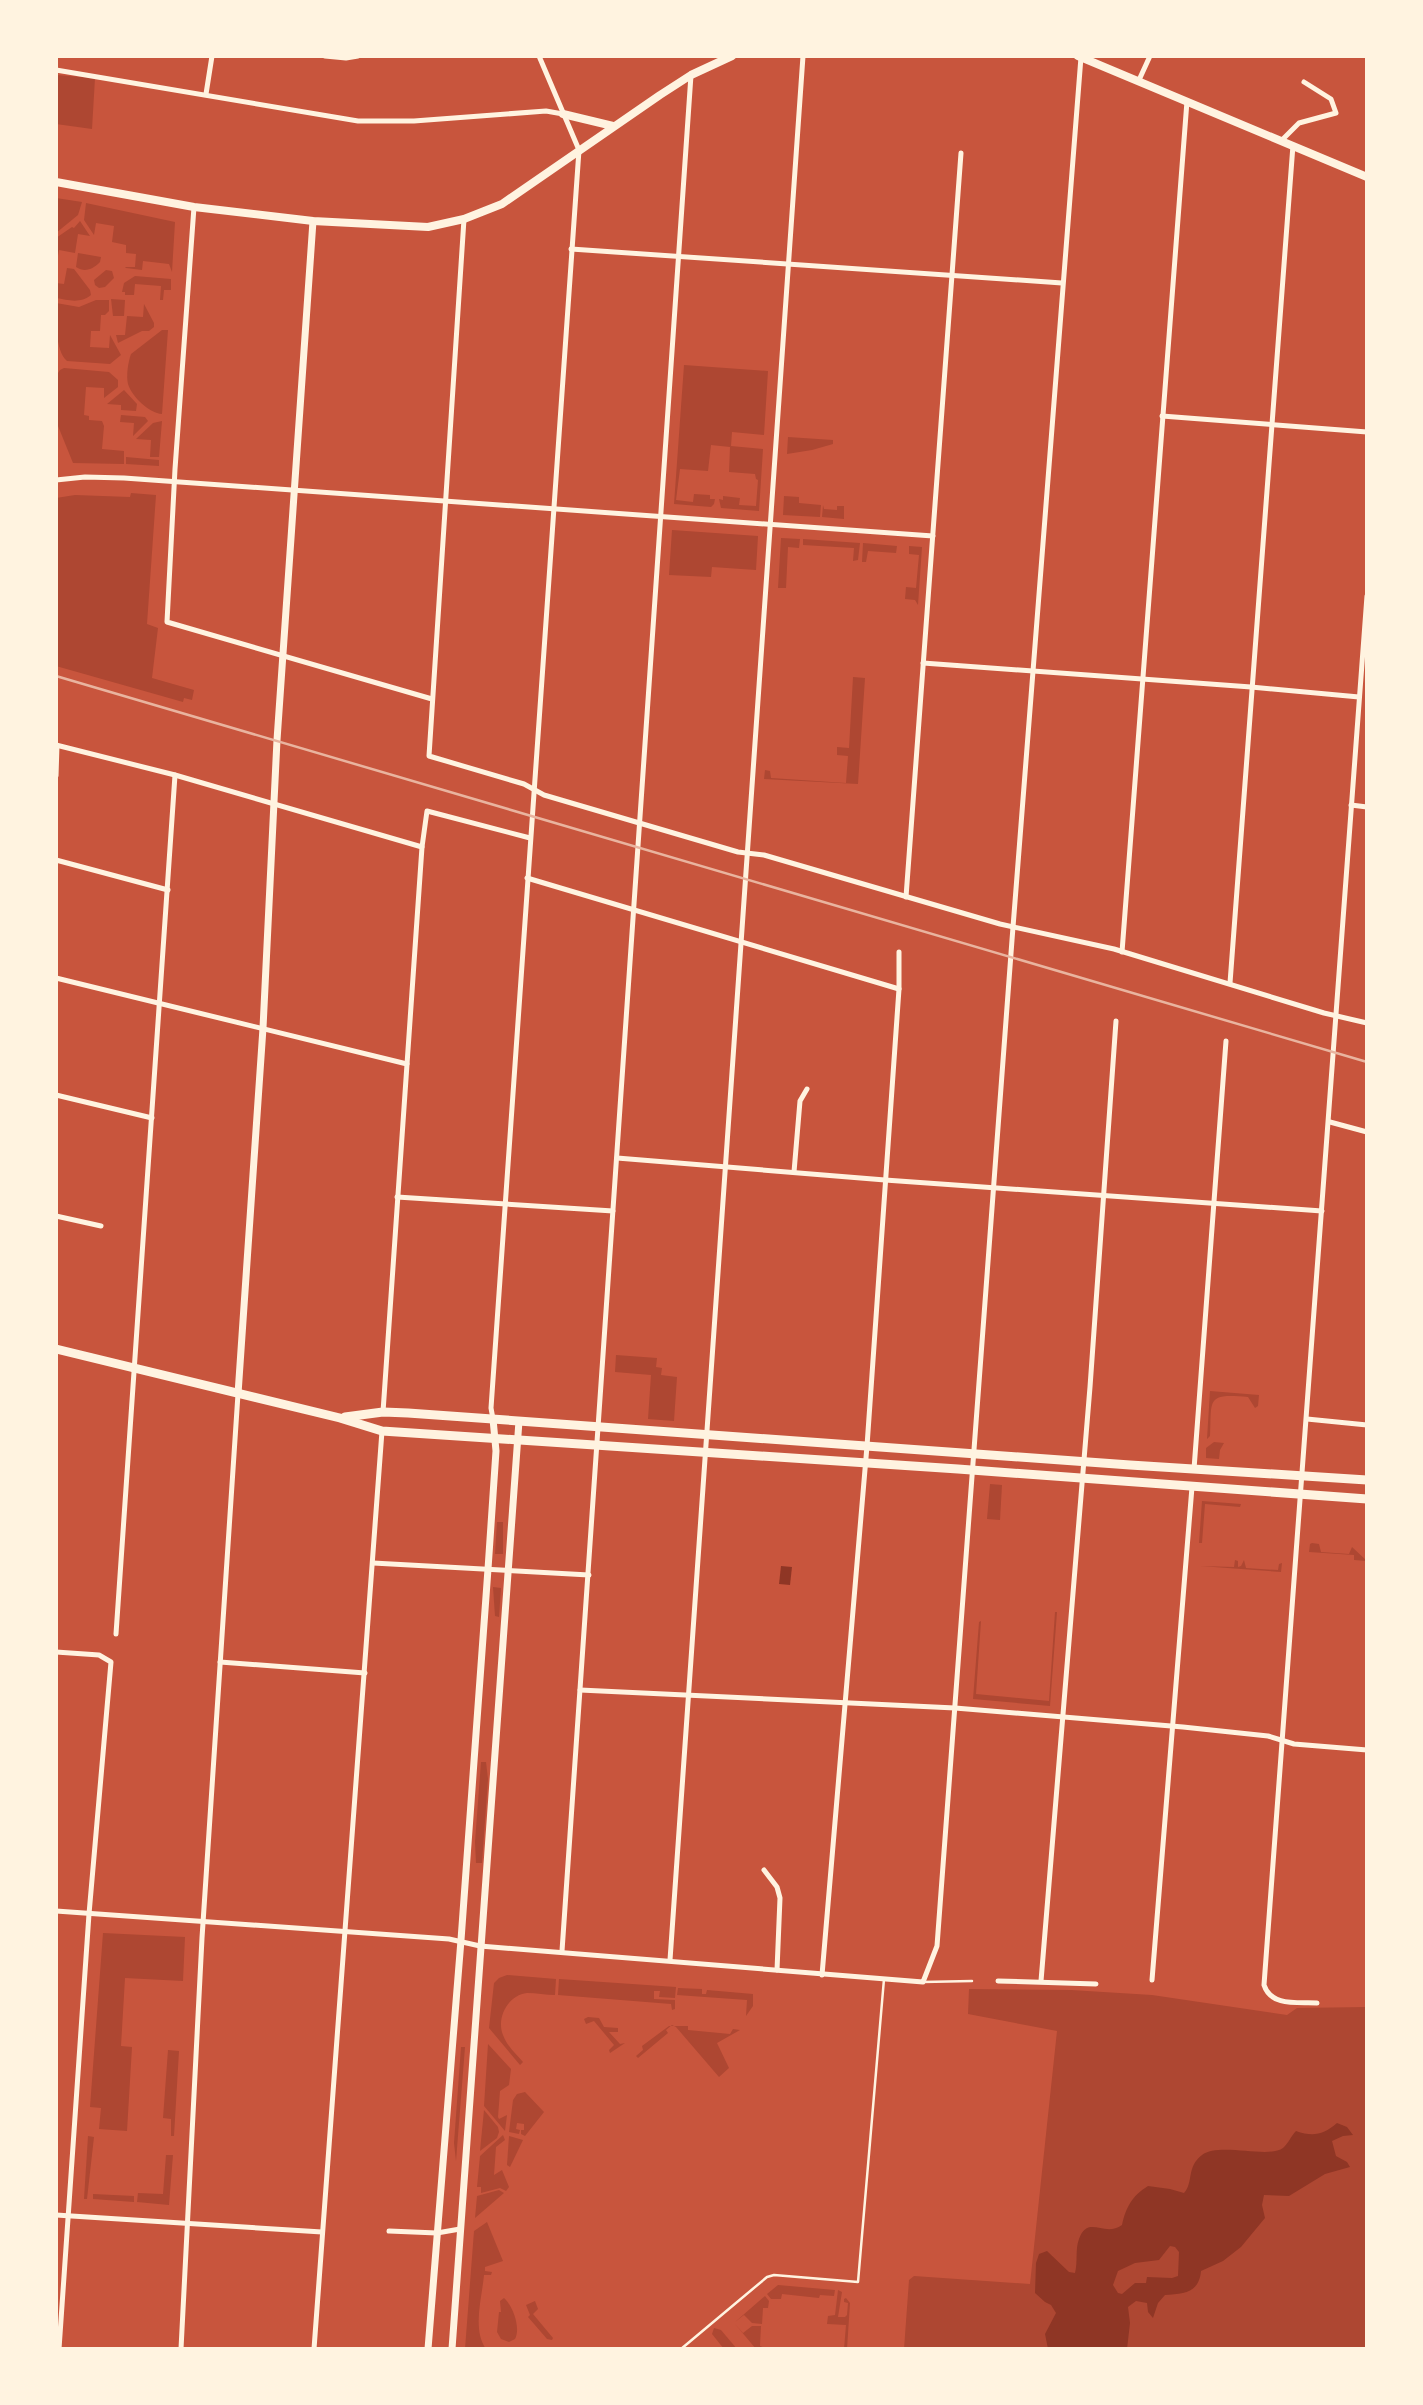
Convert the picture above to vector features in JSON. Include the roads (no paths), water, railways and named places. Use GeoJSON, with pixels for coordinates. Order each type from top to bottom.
{"type":"FeatureCollection","features":[{"type":"Feature","properties":{"kind":"main road"},"geometry":{"type":"LineString","coordinates":[[56,183],[194,207],[313,221],[428,227],[464,219],[502,204],[691,75],[732,56]]}},
{"type":"Feature","properties":{"kind":"main road"},"geometry":{"type":"LineString","coordinates":[[1079,57],[1367,177]]}},
{"type":"Feature","properties":{"kind":"main road"},"geometry":{"type":"LineString","coordinates":[[562,114],[613,126]]}},
{"type":"Feature","properties":{"kind":"main road"},"geometry":{"type":"LineString","coordinates":[[56,1349],[340,1418],[382,1431],[1367,1499]]}},
{"type":"Feature","properties":{"kind":"main road"},"geometry":{"type":"LineString","coordinates":[[340,1418],[383,1412],[1367,1480]]}},
{"type":"Feature","properties":{"kind":"street"},"geometry":{"type":"LineString","coordinates":[[206,94],[212,56]]}},
{"type":"Feature","properties":{"kind":"street"},"geometry":{"type":"LineString","coordinates":[[325,56],[358,56]]}},
{"type":"Feature","properties":{"kind":"street"},"geometry":{"type":"LineString","coordinates":[[428,2349],[488,1569],[495,1438],[491,1408],[579,150],[539,56]]}},
{"type":"Feature","properties":{"kind":"street"},"geometry":{"type":"LineString","coordinates":[[670,1960],[803,56]]}},
{"type":"Feature","properties":{"kind":"street"},"geometry":{"type":"LineString","coordinates":[[1139,80],[1150,56]]}},
{"type":"Feature","properties":{"kind":"street"},"geometry":{"type":"LineString","coordinates":[[56,1911],[461,1940],[480,1946],[923,1982],[937,1946],[1079,57]]}},
{"type":"Feature","properties":{"kind":"street"},"geometry":{"type":"LineString","coordinates":[[56,69],[358,121],[414,121],[546,111],[562,114]]}},
{"type":"Feature","properties":{"kind":"street"},"geometry":{"type":"LineString","coordinates":[[562,1951],[691,75]]}},
{"type":"Feature","properties":{"kind":"street"},"geometry":{"type":"LineString","coordinates":[[1282,140],[1299,123],[1336,113],[1331,99],[1304,82]]}},
{"type":"Feature","properties":{"kind":"street"},"geometry":{"type":"LineString","coordinates":[[1122,952],[1187,101]]}},
{"type":"Feature","properties":{"kind":"street"},"geometry":{"type":"LineString","coordinates":[[1230,983],[1293,145]]}},
{"type":"Feature","properties":{"kind":"street"},"geometry":{"type":"LineString","coordinates":[[906,897],[961,153]]}},
{"type":"Feature","properties":{"kind":"street"},"geometry":{"type":"LineString","coordinates":[[194,207],[174,482],[167,622],[432,699]]}},
{"type":"Feature","properties":{"kind":"street"},"geometry":{"type":"LineString","coordinates":[[464,219],[429,755],[524,784],[544,795],[640,823],[747,853],[764,855],[1013,927],[1122,952],[1367,1023]]}},
{"type":"Feature","properties":{"kind":"street"},"geometry":{"type":"LineString","coordinates":[[181,2349],[185,2224],[203,1922],[263,1028],[283,655],[313,221]]}},
{"type":"Feature","properties":{"kind":"street"},"geometry":{"type":"LineString","coordinates":[[571,249],[1062,282]]}},
{"type":"Feature","properties":{"kind":"street"},"geometry":{"type":"LineString","coordinates":[[1161,416],[1367,432]]}},
{"type":"Feature","properties":{"kind":"street"},"geometry":{"type":"LineString","coordinates":[[56,480],[97,477],[933,536]]}},
{"type":"Feature","properties":{"kind":"street"},"geometry":{"type":"LineString","coordinates":[[1317,2003],[1279,2001],[1269,1995],[1265,1985],[1367,596]]}},
{"type":"Feature","properties":{"kind":"street"},"geometry":{"type":"LineString","coordinates":[[923,663],[1359,697]]}},
{"type":"Feature","properties":{"kind":"street"},"geometry":{"type":"LineString","coordinates":[[56,776],[57,745],[175,775],[422,847]]}},
{"type":"Feature","properties":{"kind":"street"},"geometry":{"type":"LineString","coordinates":[[116,1634],[175,775]]}},
{"type":"Feature","properties":{"kind":"street"},"geometry":{"type":"LineString","coordinates":[[1351,805],[1367,807]]}},
{"type":"Feature","properties":{"kind":"street"},"geometry":{"type":"LineString","coordinates":[[383,1412],[422,847],[427,811],[530,838]]}},
{"type":"Feature","properties":{"kind":"street"},"geometry":{"type":"LineString","coordinates":[[56,860],[168,890]]}},
{"type":"Feature","properties":{"kind":"street"},"geometry":{"type":"LineString","coordinates":[[527,878],[899,989]]}},
{"type":"Feature","properties":{"kind":"street"},"geometry":{"type":"LineString","coordinates":[[822,1975],[867,1447],[900,953]]}},
{"type":"Feature","properties":{"kind":"street"},"geometry":{"type":"LineString","coordinates":[[56,978],[407,1064]]}},
{"type":"Feature","properties":{"kind":"street"},"geometry":{"type":"LineString","coordinates":[[1041,1981],[1083,1478],[1116,1021]]}},
{"type":"Feature","properties":{"kind":"street"},"geometry":{"type":"LineString","coordinates":[[1194,1469],[1226,1041]]}},
{"type":"Feature","properties":{"kind":"street"},"geometry":{"type":"LineString","coordinates":[[794,1172],[800,1101],[807,1089]]}},
{"type":"Feature","properties":{"kind":"street"},"geometry":{"type":"LineString","coordinates":[[56,1095],[152,1118]]}},
{"type":"Feature","properties":{"kind":"street"},"geometry":{"type":"LineString","coordinates":[[1330,1122],[1367,1132]]}},
{"type":"Feature","properties":{"kind":"street"},"geometry":{"type":"LineString","coordinates":[[617,1158],[1322,1211]]}},
{"type":"Feature","properties":{"kind":"street"},"geometry":{"type":"LineString","coordinates":[[397,1197],[613,1211]]}},
{"type":"Feature","properties":{"kind":"street"},"geometry":{"type":"LineString","coordinates":[[56,1216],[101,1226]]}},
{"type":"Feature","properties":{"kind":"street"},"geometry":{"type":"LineString","coordinates":[[1307,1419],[1367,1425]]}},
{"type":"Feature","properties":{"kind":"street"},"geometry":{"type":"LineString","coordinates":[[452,2349],[520,1421]]}},
{"type":"Feature","properties":{"kind":"street"},"geometry":{"type":"LineString","coordinates":[[314,2349],[382,1431]]}},
{"type":"Feature","properties":{"kind":"street"},"geometry":{"type":"LineString","coordinates":[[1152,1980],[1192,1487]]}},
{"type":"Feature","properties":{"kind":"street"},"geometry":{"type":"LineString","coordinates":[[373,1563],[589,1574]]}},
{"type":"Feature","properties":{"kind":"street"},"geometry":{"type":"LineString","coordinates":[[56,1651],[99,1654],[111,1662],[89,1914],[59,2349]]}},
{"type":"Feature","properties":{"kind":"street"},"geometry":{"type":"LineString","coordinates":[[220,1662],[365,1673]]}},
{"type":"Feature","properties":{"kind":"street"},"geometry":{"type":"LineString","coordinates":[[580,1690],[955,1708],[1171,1726],[1268,1736],[1294,1744],[1367,1750]]}},
{"type":"Feature","properties":{"kind":"street"},"geometry":{"type":"LineString","coordinates":[[764,1870],[777,1887],[780,1898],[777,1970]]}},
{"type":"Feature","properties":{"kind":"street"},"geometry":{"type":"LineString","coordinates":[[998,1981],[1096,1984]]}},
{"type":"Feature","properties":{"kind":"street"},"geometry":{"type":"LineString","coordinates":[[56,2215],[322,2232]]}},
{"type":"Feature","properties":{"kind":"street"},"geometry":{"type":"LineString","coordinates":[[389,2231],[437,2233],[460,2229]]}},
{"type":"Feature","properties":{"kind":"lane"},"geometry":{"type":"LineString","coordinates":[[681,2349],[767,2277],[858,2282],[884,1979]]}},
{"type":"Feature","properties":{"kind":"lane"},"geometry":{"type":"LineString","coordinates":[[923,1982],[972,1981]]}},
{"type":"Feature","properties":{"kind":"railway"},"geometry":{"type":"LineString","coordinates":[[56,676],[1367,1062]]}}]}
